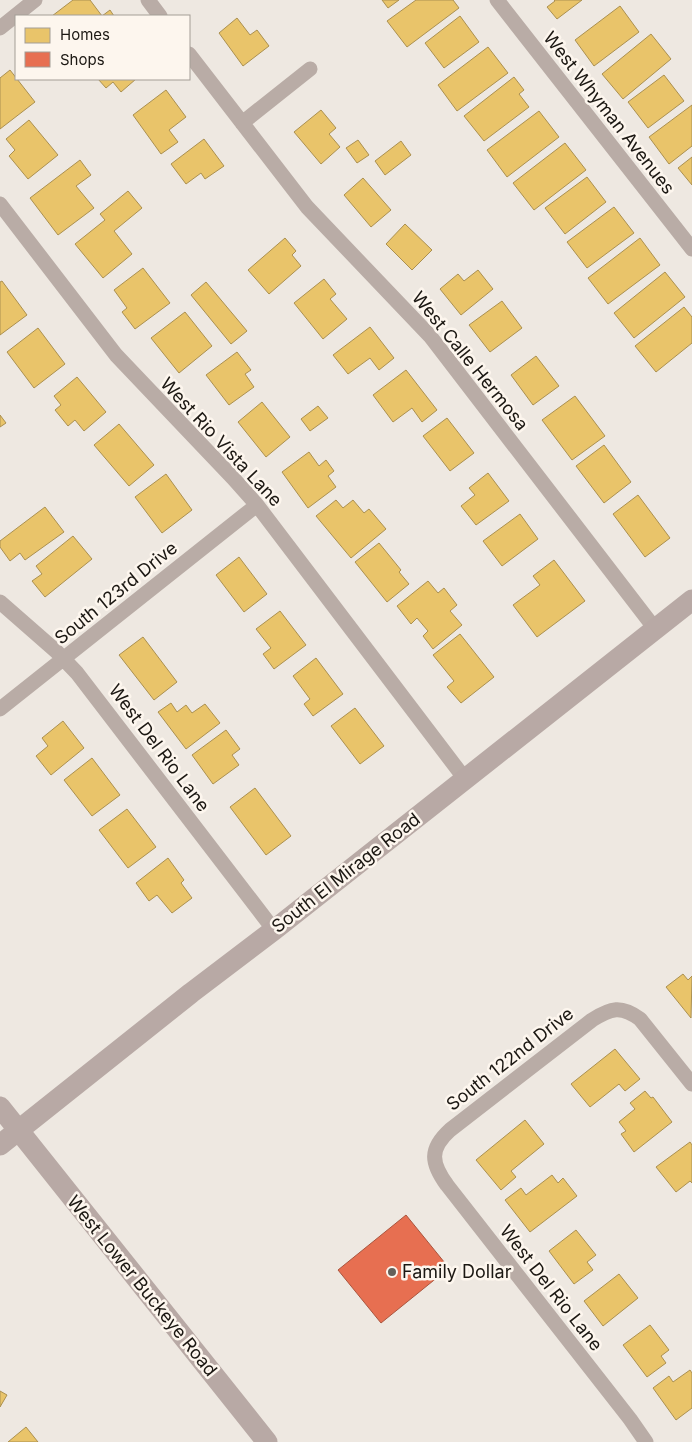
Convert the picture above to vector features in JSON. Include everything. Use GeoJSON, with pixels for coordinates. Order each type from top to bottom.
{"type":"FeatureCollection","features":[{"type":"Feature","properties":{"kind":"main road","name":"South El Mirage Road"},"geometry":{"type":"LineString","coordinates":[[0,1144],[692,600]]}},
{"type":"Feature","properties":{"kind":"main road","name":"West Lower Buckeye Road"},"geometry":{"type":"LineString","coordinates":[[0,1108],[267,1442]]}},
{"type":"Feature","properties":{"kind":"street"},"geometry":{"type":"LineString","coordinates":[[16,15],[35,0]]}},
{"type":"Feature","properties":{"kind":"street"},"geometry":{"type":"LineString","coordinates":[[148,0],[159,15]]}},
{"type":"Feature","properties":{"kind":"street","name":"West Whyman Avenues"},"geometry":{"type":"LineString","coordinates":[[497,0],[692,249]]}},
{"type":"Feature","properties":{"kind":"street"},"geometry":{"type":"LineString","coordinates":[[0,28],[15,16]]}},
{"type":"Feature","properties":{"kind":"street","name":"West Calle Hermosa"},"geometry":{"type":"LineString","coordinates":[[190,55],[307,207],[430,336],[656,630]]}},
{"type":"Feature","properties":{"kind":"street"},"geometry":{"type":"LineString","coordinates":[[242,123],[310,69]]}},
{"type":"Feature","properties":{"kind":"street","name":"West Rio Vista Lane"},"geometry":{"type":"LineString","coordinates":[[0,204],[116,355],[233,478],[256,505],[465,779]]}},
{"type":"Feature","properties":{"kind":"street","name":"South 123rd Drive"},"geometry":{"type":"LineString","coordinates":[[0,709],[256,505]]}},
{"type":"Feature","properties":{"kind":"street","name":"West Del Rio Lane"},"geometry":{"type":"LineString","coordinates":[[0,602],[64,658],[77,673],[274,930]]}},
{"type":"Feature","properties":{"kind":"street","name":"South 122nd Drive"},"geometry":{"type":"LineString","coordinates":[[434,1155],[436,1146],[442,1137],[592,1020],[612,1010],[622,1009],[632,1012],[644,1023],[692,1084]]}},
{"type":"Feature","properties":{"kind":"street","name":"West Del Rio Lane"},"geometry":{"type":"LineString","coordinates":[[434,1155],[436,1166],[447,1185],[624,1411],[646,1442]]}},
{"type":"Feature","properties":{"kind":"building: Homes"},"geometry":{"type":"Polygon","coordinates":[[[73,0],[90,0],[101,15],[53,15],[73,0]]]}},
{"type":"Feature","properties":{"kind":"building: Homes"},"geometry":{"type":"Polygon","coordinates":[[[382,0],[399,0],[388,8],[382,0]]]}},
{"type":"Feature","properties":{"kind":"building: Homes"},"geometry":{"type":"Polygon","coordinates":[[[416,0],[453,0],[459,8],[407,47],[387,21],[416,0]]]}},
{"type":"Feature","properties":{"kind":"building: Homes"},"geometry":{"type":"Polygon","coordinates":[[[554,0],[582,0],[557,19],[547,7],[554,0]]]}},
{"type":"Feature","properties":{"kind":"building: Homes"},"geometry":{"type":"Polygon","coordinates":[[[620,6],[639,32],[594,66],[575,40],[620,6]]]}},
{"type":"Feature","properties":{"kind":"building: Homes"},"geometry":{"type":"Polygon","coordinates":[[[110,10],[113,15],[103,15],[110,10]]]}},
{"type":"Feature","properties":{"kind":"building: Homes"},"geometry":{"type":"Polygon","coordinates":[[[460,16],[479,42],[444,68],[425,43],[460,16]]]}},
{"type":"Feature","properties":{"kind":"building: Homes"},"geometry":{"type":"Polygon","coordinates":[[[237,18],[250,35],[257,30],[269,46],[243,66],[219,33],[237,18]]]}},
{"type":"Feature","properties":{"kind":"building: Homes"},"geometry":{"type":"Polygon","coordinates":[[[651,34],[671,59],[623,99],[602,74],[651,34]]]}},
{"type":"Feature","properties":{"kind":"building: Homes"},"geometry":{"type":"Polygon","coordinates":[[[488,47],[508,73],[457,111],[438,85],[488,47]]]}},
{"type":"Feature","properties":{"kind":"building: Homes"},"geometry":{"type":"Polygon","coordinates":[[[10,70],[15,76],[15,80],[18,80],[35,102],[0,129],[0,78],[10,70]]]}},
{"type":"Feature","properties":{"kind":"building: Homes"},"geometry":{"type":"Polygon","coordinates":[[[664,75],[684,101],[648,128],[628,102],[664,75]]]}},
{"type":"Feature","properties":{"kind":"building: Homes"},"geometry":{"type":"Polygon","coordinates":[[[514,77],[524,90],[519,94],[529,107],[484,141],[464,116],[514,77]]]}},
{"type":"Feature","properties":{"kind":"building: Homes"},"geometry":{"type":"Polygon","coordinates":[[[99,80],[135,80],[121,92],[113,82],[106,88],[99,80]]]}},
{"type":"Feature","properties":{"kind":"building: Homes"},"geometry":{"type":"Polygon","coordinates":[[[166,90],[186,117],[169,130],[178,142],[161,154],[133,115],[166,90]]]}},
{"type":"Feature","properties":{"kind":"building: Homes"},"geometry":{"type":"Polygon","coordinates":[[[692,105],[692,146],[669,164],[649,137],[692,105]]]}},
{"type":"Feature","properties":{"kind":"building: Homes"},"geometry":{"type":"Polygon","coordinates":[[[321,110],[336,128],[329,134],[340,147],[321,164],[294,132],[321,110]]]}},
{"type":"Feature","properties":{"kind":"building: Homes"},"geometry":{"type":"Polygon","coordinates":[[[539,111],[559,137],[507,177],[487,150],[539,111]]]}},
{"type":"Feature","properties":{"kind":"building: Homes"},"geometry":{"type":"Polygon","coordinates":[[[29,120],[58,155],[28,179],[9,156],[15,150],[6,139],[29,120]]]}},
{"type":"Feature","properties":{"kind":"building: Homes"},"geometry":{"type":"Polygon","coordinates":[[[204,139],[224,166],[205,179],[201,173],[186,184],[171,164],[204,139]]]}},
{"type":"Feature","properties":{"kind":"building: Homes"},"geometry":{"type":"Polygon","coordinates":[[[358,140],[369,155],[357,163],[346,148],[358,140]]]}},
{"type":"Feature","properties":{"kind":"building: Homes"},"geometry":{"type":"Polygon","coordinates":[[[401,141],[411,155],[385,175],[375,161],[401,141]]]}},
{"type":"Feature","properties":{"kind":"building: Homes"},"geometry":{"type":"Polygon","coordinates":[[[565,143],[586,170],[534,210],[513,183],[565,143]]]}},
{"type":"Feature","properties":{"kind":"building: Homes"},"geometry":{"type":"Polygon","coordinates":[[[692,157],[692,185],[678,168],[692,157]]]}},
{"type":"Feature","properties":{"kind":"building: Homes"},"geometry":{"type":"Polygon","coordinates":[[[80,160],[91,175],[76,186],[94,208],[58,235],[30,198],[80,160]]]}},
{"type":"Feature","properties":{"kind":"building: Homes"},"geometry":{"type":"Polygon","coordinates":[[[587,177],[606,202],[565,234],[545,208],[587,177]]]}},
{"type":"Feature","properties":{"kind":"building: Homes"},"geometry":{"type":"Polygon","coordinates":[[[363,178],[391,210],[371,227],[344,195],[363,178]]]}},
{"type":"Feature","properties":{"kind":"building: Homes"},"geometry":{"type":"Polygon","coordinates":[[[128,191],[142,208],[114,231],[132,254],[103,278],[75,244],[105,220],[100,214],[128,191]]]}},
{"type":"Feature","properties":{"kind":"building: Homes"},"geometry":{"type":"Polygon","coordinates":[[[614,207],[634,233],[587,268],[567,242],[614,207]]]}},
{"type":"Feature","properties":{"kind":"building: Homes"},"geometry":{"type":"Polygon","coordinates":[[[405,224],[432,250],[412,270],[386,244],[405,224]]]}},
{"type":"Feature","properties":{"kind":"building: Homes"},"geometry":{"type":"Polygon","coordinates":[[[285,238],[296,251],[292,255],[301,266],[269,294],[248,270],[285,238]]]}},
{"type":"Feature","properties":{"kind":"building: Homes"},"geometry":{"type":"Polygon","coordinates":[[[640,238],[660,265],[608,304],[588,278],[640,238]]]}},
{"type":"Feature","properties":{"kind":"building: Homes"},"geometry":{"type":"Polygon","coordinates":[[[143,268],[170,303],[135,329],[122,312],[127,308],[114,290],[143,268]]]}},
{"type":"Feature","properties":{"kind":"building: Homes"},"geometry":{"type":"Polygon","coordinates":[[[478,270],[493,289],[461,315],[440,289],[458,274],[464,281],[478,270]]]}},
{"type":"Feature","properties":{"kind":"building: Homes"},"geometry":{"type":"Polygon","coordinates":[[[665,272],[685,297],[634,338],[614,313],[665,272]]]}},
{"type":"Feature","properties":{"kind":"building: Homes"},"geometry":{"type":"Polygon","coordinates":[[[324,279],[336,294],[330,299],[347,319],[323,339],[294,303],[324,279]]]}},
{"type":"Feature","properties":{"kind":"building: Homes"},"geometry":{"type":"Polygon","coordinates":[[[2,281],[27,315],[0,335],[0,282],[2,281]]]}},
{"type":"Feature","properties":{"kind":"building: Homes"},"geometry":{"type":"Polygon","coordinates":[[[206,282],[247,331],[231,344],[191,295],[206,282]]]}},
{"type":"Feature","properties":{"kind":"building: Homes"},"geometry":{"type":"Polygon","coordinates":[[[502,301],[522,328],[490,352],[469,325],[502,301]]]}},
{"type":"Feature","properties":{"kind":"building: Homes"},"geometry":{"type":"Polygon","coordinates":[[[684,307],[692,317],[692,343],[656,372],[635,346],[684,307]]]}},
{"type":"Feature","properties":{"kind":"building: Homes"},"geometry":{"type":"Polygon","coordinates":[[[185,312],[212,346],[179,373],[151,338],[185,312]]]}},
{"type":"Feature","properties":{"kind":"building: Homes"},"geometry":{"type":"Polygon","coordinates":[[[370,327],[394,358],[379,370],[370,358],[348,374],[333,355],[370,327]]]}},
{"type":"Feature","properties":{"kind":"building: Homes"},"geometry":{"type":"Polygon","coordinates":[[[38,328],[65,364],[34,388],[7,352],[38,328]]]}},
{"type":"Feature","properties":{"kind":"building: Homes"},"geometry":{"type":"Polygon","coordinates":[[[237,352],[251,370],[245,374],[254,387],[229,405],[206,375],[237,352]]]}},
{"type":"Feature","properties":{"kind":"building: Homes"},"geometry":{"type":"Polygon","coordinates":[[[536,356],[559,386],[533,405],[511,375],[536,356]]]}},
{"type":"Feature","properties":{"kind":"building: Homes"},"geometry":{"type":"Polygon","coordinates":[[[406,370],[437,410],[422,422],[412,408],[393,422],[373,395],[406,370]]]}},
{"type":"Feature","properties":{"kind":"building: Homes"},"geometry":{"type":"Polygon","coordinates":[[[77,377],[106,412],[84,431],[75,420],[68,426],[55,410],[61,405],[54,396],[77,377]]]}},
{"type":"Feature","properties":{"kind":"building: Homes"},"geometry":{"type":"Polygon","coordinates":[[[575,396],[605,436],[572,460],[542,420],[575,396]]]}},
{"type":"Feature","properties":{"kind":"building: Homes"},"geometry":{"type":"Polygon","coordinates":[[[262,402],[290,437],[266,457],[238,422],[262,402]]]}},
{"type":"Feature","properties":{"kind":"building: Homes"},"geometry":{"type":"Polygon","coordinates":[[[318,406],[328,418],[310,431],[301,419],[318,406]]]}},
{"type":"Feature","properties":{"kind":"building: Homes"},"geometry":{"type":"Polygon","coordinates":[[[0,415],[6,423],[0,427],[0,415]]]}},
{"type":"Feature","properties":{"kind":"building: Homes"},"geometry":{"type":"Polygon","coordinates":[[[447,418],[474,453],[450,471],[423,436],[447,418]]]}},
{"type":"Feature","properties":{"kind":"building: Homes"},"geometry":{"type":"Polygon","coordinates":[[[119,424],[154,465],[129,486],[94,445],[119,424]]]}},
{"type":"Feature","properties":{"kind":"building: Homes"},"geometry":{"type":"Polygon","coordinates":[[[604,445],[631,482],[604,503],[576,466],[604,445]]]}},
{"type":"Feature","properties":{"kind":"building: Homes"},"geometry":{"type":"Polygon","coordinates":[[[309,452],[319,466],[326,460],[334,471],[328,476],[336,487],[308,508],[282,472],[309,452]]]}},
{"type":"Feature","properties":{"kind":"building: Homes"},"geometry":{"type":"Polygon","coordinates":[[[488,473],[509,501],[476,525],[461,506],[475,495],[469,488],[488,473]]]}},
{"type":"Feature","properties":{"kind":"building: Homes"},"geometry":{"type":"Polygon","coordinates":[[[166,474],[192,510],[162,533],[135,497],[166,474]]]}},
{"type":"Feature","properties":{"kind":"building: Homes"},"geometry":{"type":"Polygon","coordinates":[[[638,495],[670,538],[645,557],[613,514],[638,495]]]}},
{"type":"Feature","properties":{"kind":"building: Homes"},"geometry":{"type":"Polygon","coordinates":[[[336,500],[343,508],[353,500],[364,513],[369,509],[386,529],[351,558],[316,516],[336,500]]]}},
{"type":"Feature","properties":{"kind":"building: Homes"},"geometry":{"type":"Polygon","coordinates":[[[45,507],[64,532],[25,560],[20,553],[10,561],[0,547],[0,541],[45,507]]]}},
{"type":"Feature","properties":{"kind":"building: Homes"},"geometry":{"type":"Polygon","coordinates":[[[520,514],[538,539],[502,566],[483,541],[520,514]]]}},
{"type":"Feature","properties":{"kind":"building: Homes"},"geometry":{"type":"Polygon","coordinates":[[[73,536],[92,559],[45,597],[32,581],[42,574],[36,566],[73,536]]]}},
{"type":"Feature","properties":{"kind":"building: Homes"},"geometry":{"type":"Polygon","coordinates":[[[379,543],[401,570],[399,572],[409,584],[387,602],[355,562],[379,543]]]}},
{"type":"Feature","properties":{"kind":"building: Homes"},"geometry":{"type":"Polygon","coordinates":[[[239,557],[267,594],[244,612],[216,575],[239,557]]]}},
{"type":"Feature","properties":{"kind":"building: Homes"},"geometry":{"type":"Polygon","coordinates":[[[554,560],[585,601],[537,637],[513,605],[540,585],[533,576],[554,560]]]}},
{"type":"Feature","properties":{"kind":"building: Homes"},"geometry":{"type":"Polygon","coordinates":[[[428,581],[438,593],[444,588],[457,605],[450,611],[462,625],[433,649],[423,636],[428,631],[417,618],[411,624],[397,606],[428,581]]]}},
{"type":"Feature","properties":{"kind":"building: Homes"},"geometry":{"type":"Polygon","coordinates":[[[280,611],[306,645],[274,669],[263,654],[271,648],[256,629],[280,611]]]}},
{"type":"Feature","properties":{"kind":"building: Homes"},"geometry":{"type":"Polygon","coordinates":[[[460,634],[494,677],[461,703],[447,687],[454,681],[433,655],[460,634]]]}},
{"type":"Feature","properties":{"kind":"building: Homes"},"geometry":{"type":"Polygon","coordinates":[[[143,637],[177,682],[154,700],[119,655],[143,637]]]}},
{"type":"Feature","properties":{"kind":"building: Homes"},"geometry":{"type":"Polygon","coordinates":[[[316,658],[343,694],[313,716],[304,704],[310,699],[293,676],[316,658]]]}},
{"type":"Feature","properties":{"kind":"building: Homes"},"geometry":{"type":"Polygon","coordinates":[[[171,703],[177,712],[186,705],[192,713],[205,704],[220,723],[186,749],[158,712],[171,703]]]}},
{"type":"Feature","properties":{"kind":"building: Homes"},"geometry":{"type":"Polygon","coordinates":[[[355,708],[384,746],[360,764],[331,726],[355,708]]]}},
{"type":"Feature","properties":{"kind":"building: Homes"},"geometry":{"type":"Polygon","coordinates":[[[63,721],[84,748],[51,775],[36,756],[48,746],[42,738],[63,721]]]}},
{"type":"Feature","properties":{"kind":"building: Homes"},"geometry":{"type":"Polygon","coordinates":[[[226,730],[240,749],[232,755],[239,765],[213,784],[192,755],[226,730]]]}},
{"type":"Feature","properties":{"kind":"building: Homes"},"geometry":{"type":"Polygon","coordinates":[[[92,758],[120,795],[92,816],[64,780],[92,758]]]}},
{"type":"Feature","properties":{"kind":"building: Homes"},"geometry":{"type":"Polygon","coordinates":[[[255,788],[291,836],[266,855],[230,807],[255,788]]]}},
{"type":"Feature","properties":{"kind":"building: Homes"},"geometry":{"type":"Polygon","coordinates":[[[127,809],[156,847],[128,868],[99,830],[127,809]]]}},
{"type":"Feature","properties":{"kind":"building: Homes"},"geometry":{"type":"Polygon","coordinates":[[[168,858],[184,880],[181,883],[192,898],[172,913],[157,895],[149,901],[136,883],[168,858]]]}},
{"type":"Feature","properties":{"kind":"building: Homes"},"geometry":{"type":"Polygon","coordinates":[[[683,974],[688,980],[692,976],[691,1018],[666,987],[683,974]]]}},
{"type":"Feature","properties":{"kind":"building: Homes"},"geometry":{"type":"Polygon","coordinates":[[[615,1049],[640,1079],[625,1091],[619,1084],[590,1107],[571,1084],[615,1049]]]}},
{"type":"Feature","properties":{"kind":"building: Homes"},"geometry":{"type":"Polygon","coordinates":[[[645,1091],[651,1098],[653,1097],[672,1122],[634,1152],[621,1134],[626,1131],[619,1122],[635,1109],[630,1103],[645,1091]]]}},
{"type":"Feature","properties":{"kind":"building: Homes"},"geometry":{"type":"Polygon","coordinates":[[[525,1120],[544,1144],[511,1171],[516,1177],[501,1190],[476,1160],[525,1120]]]}},
{"type":"Feature","properties":{"kind":"building: Homes"},"geometry":{"type":"Polygon","coordinates":[[[690,1142],[692,1145],[692,1183],[690,1181],[676,1192],[656,1167],[690,1142]]]}},
{"type":"Feature","properties":{"kind":"building: Homes"},"geometry":{"type":"Polygon","coordinates":[[[552,1175],[558,1183],[563,1178],[577,1196],[530,1232],[505,1200],[521,1188],[526,1195],[552,1175]]]}},
{"type":"Feature","properties":{"kind":"building: Homes"},"geometry":{"type":"Polygon","coordinates":[[[576,1230],[596,1255],[587,1262],[593,1270],[574,1284],[549,1251],[576,1230]]]}},
{"type":"Feature","properties":{"kind":"building: Homes"},"geometry":{"type":"Polygon","coordinates":[[[619,1274],[638,1298],[603,1326],[584,1301],[619,1274]]]}},
{"type":"Feature","properties":{"kind":"building: Homes"},"geometry":{"type":"Polygon","coordinates":[[[650,1325],[669,1350],[661,1356],[666,1363],[647,1377],[623,1345],[650,1325]]]}},
{"type":"Feature","properties":{"kind":"building: Homes"},"geometry":{"type":"Polygon","coordinates":[[[690,1370],[692,1373],[692,1408],[676,1420],[653,1388],[669,1376],[673,1382],[690,1370]]]}},
{"type":"Feature","properties":{"kind":"building: Homes"},"geometry":{"type":"Polygon","coordinates":[[[0,1391],[7,1395],[0,1407],[0,1391]]]}},
{"type":"Feature","properties":{"kind":"building: Homes"},"geometry":{"type":"Polygon","coordinates":[[[26,1427],[38,1442],[8,1442],[26,1427]]]}},
{"type":"Feature","properties":{"kind":"building: Shops"},"geometry":{"type":"Polygon","coordinates":[[[406,1215],[449,1268],[381,1323],[338,1270],[406,1215]]]}},
{"type":"Feature","properties":{"kind":"place","name":"Family Dollar"},"geometry":{"type":"Point","coordinates":[392,1272]}}]}
